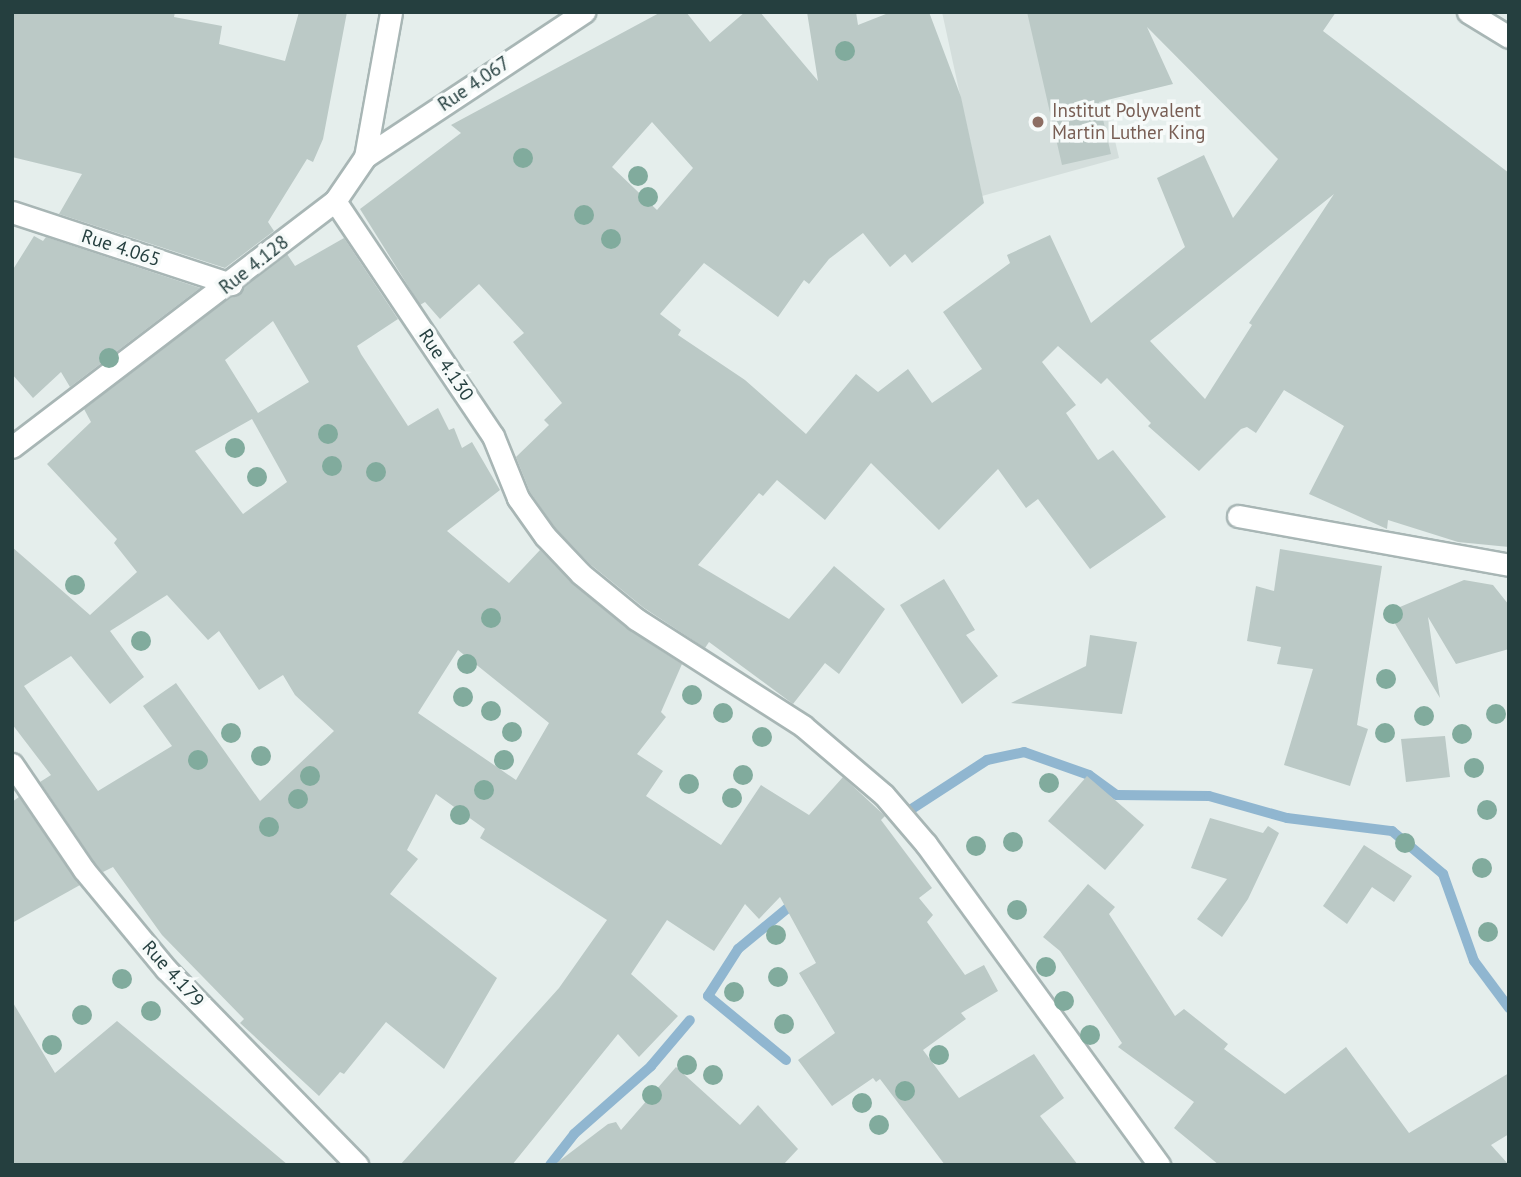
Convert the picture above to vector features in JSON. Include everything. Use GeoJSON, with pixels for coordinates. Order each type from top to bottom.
{"type":"FeatureCollection","features":[{"type":"Feature","properties":{"kind":"street","name":"Rue 4.128"},"geometry":{"type":"LineString","coordinates":[[12,447],[231,284],[335,201],[365,157],[391,12]]}},
{"type":"Feature","properties":{"kind":"street","name":"Rue 4.067"},"geometry":{"type":"LineString","coordinates":[[365,157],[584,12]]}},
{"type":"Feature","properties":{"kind":"street"},"geometry":{"type":"LineString","coordinates":[[1468,12],[1509,37]]}},
{"type":"Feature","properties":{"kind":"street","name":"Rue 4.130"},"geometry":{"type":"LineString","coordinates":[[335,201],[493,436],[518,498],[545,536],[581,574],[636,619],[803,726],[884,795],[926,844],[1159,1165]]}},
{"type":"Feature","properties":{"kind":"street","name":"Rue 4.065"},"geometry":{"type":"LineString","coordinates":[[12,212],[231,284]]}},
{"type":"Feature","properties":{"kind":"street"},"geometry":{"type":"LineString","coordinates":[[1238,516],[1509,565]]}},
{"type":"Feature","properties":{"kind":"street","name":"Rue 4.179"},"geometry":{"type":"LineString","coordinates":[[12,764],[84,870],[166,969],[357,1165]]}},
{"type":"Feature","properties":{"kind":"shaded area","name":"Institut Polyvalent Martin Luther King"},"geometry":{"type":"Polygon","coordinates":[[[942,12],[1085,12],[1119,158],[982,196],[942,12]]]}},
{"type":"Feature","properties":{"kind":"building"},"geometry":{"type":"Polygon","coordinates":[[[12,12],[175,12],[174,17],[222,26],[219,44],[285,61],[299,12],[347,12],[323,139],[313,162],[307,159],[268,222],[274,231],[225,268],[59,214],[82,174],[12,157],[12,12]]]}},
{"type":"Feature","properties":{"kind":"building"},"geometry":{"type":"Polygon","coordinates":[[[661,12],[686,12],[710,42],[745,12],[760,12],[818,81],[807,12],[856,12],[858,25],[891,12],[929,12],[961,97],[984,203],[912,263],[905,254],[890,267],[863,233],[829,259],[809,284],[804,280],[778,317],[704,263],[660,314],[681,330],[678,335],[745,380],[806,434],[856,374],[878,392],[908,369],[932,403],[982,369],[943,312],[1010,263],[1007,255],[1050,235],[1091,323],[1185,247],[1157,178],[1204,155],[1233,218],[1278,159],[1147,27],[1173,84],[1099,102],[1111,154],[1062,165],[1027,12],[1336,12],[1323,31],[1509,173],[1509,547],[1458,542],[1388,520],[1387,529],[1309,494],[1344,426],[1284,390],[1256,433],[1247,427],[1241,429],[1199,471],[1148,426],[1151,423],[1107,378],[1101,384],[1058,346],[1042,362],[1076,405],[1066,413],[1098,460],[1113,450],[1166,517],[1090,569],[1038,499],[1026,508],[998,469],[939,530],[871,463],[825,520],[777,480],[763,496],[759,493],[698,565],[789,619],[834,566],[885,609],[839,674],[825,663],[793,704],[709,642],[705,648],[644,608],[590,564],[555,528],[530,492],[516,457],[549,425],[544,420],[562,403],[513,342],[524,333],[479,284],[440,319],[425,302],[420,305],[360,209],[461,133],[451,125],[661,12]],[[652,122],[612,167],[657,210],[693,168],[652,122]],[[1334,194],[1150,341],[1205,399],[1252,325],[1249,323],[1334,194]]]}},
{"type":"Feature","properties":{"kind":"building"},"geometry":{"type":"Polygon","coordinates":[[[34,236],[43,241],[46,237],[200,288],[70,387],[61,372],[33,398],[12,374],[12,271],[34,236]]]}},
{"type":"Feature","properties":{"kind":"building"},"geometry":{"type":"Polygon","coordinates":[[[344,238],[398,319],[357,346],[361,354],[408,426],[438,408],[449,430],[454,428],[462,448],[472,442],[500,490],[447,531],[509,583],[540,550],[573,584],[628,629],[682,664],[661,712],[666,717],[637,754],[663,771],[646,796],[721,845],[761,785],[809,815],[843,777],[885,816],[881,820],[932,888],[919,898],[933,915],[927,922],[965,975],[984,965],[998,991],[961,1013],[966,1019],[923,1050],[959,1098],[1034,1054],[1064,1098],[1040,1116],[1078,1165],[945,1165],[880,1079],[876,1082],[873,1078],[832,1106],[798,1060],[835,1033],[799,973],[816,963],[780,897],[759,919],[745,904],[714,951],[667,920],[631,974],[678,1016],[639,1057],[618,1034],[512,1165],[400,1165],[559,988],[607,920],[480,838],[485,829],[436,794],[407,850],[418,859],[390,894],[497,978],[444,1069],[386,1022],[344,1074],[340,1072],[319,1096],[240,1023],[244,1019],[162,935],[113,867],[103,872],[94,862],[40,782],[51,775],[12,724],[12,547],[90,615],[137,572],[114,543],[117,539],[47,464],[91,422],[84,409],[287,254],[295,266],[344,238]],[[273,321],[225,360],[258,413],[309,382],[273,321]],[[252,419],[195,451],[243,514],[287,482],[252,419]],[[167,595],[110,631],[144,677],[110,704],[71,656],[24,686],[98,791],[172,746],[143,706],[176,683],[260,801],[334,731],[295,695],[283,675],[259,690],[219,631],[208,640],[167,595]],[[458,650],[418,713],[516,780],[549,723],[458,650]]]}},
{"type":"Feature","properties":{"kind":"building"},"geometry":{"type":"Polygon","coordinates":[[[1280,549],[1382,566],[1357,725],[1368,729],[1350,786],[1284,765],[1313,669],[1277,664],[1281,647],[1247,641],[1256,586],[1274,591],[1280,549]]]}},
{"type":"Feature","properties":{"kind":"building"},"geometry":{"type":"Polygon","coordinates":[[[944,579],[975,630],[966,635],[998,676],[962,704],[900,605],[944,579]]]}},
{"type":"Feature","properties":{"kind":"building"},"geometry":{"type":"Polygon","coordinates":[[[1464,580],[1493,585],[1509,605],[1509,649],[1456,664],[1428,617],[1440,698],[1388,612],[1464,580]]]}},
{"type":"Feature","properties":{"kind":"building"},"geometry":{"type":"Polygon","coordinates":[[[1090,635],[1137,642],[1122,714],[1011,703],[1086,666],[1090,635]]]}},
{"type":"Feature","properties":{"kind":"building"},"geometry":{"type":"Polygon","coordinates":[[[1445,736],[1450,777],[1406,782],[1401,739],[1445,736]]]}},
{"type":"Feature","properties":{"kind":"building"},"geometry":{"type":"Polygon","coordinates":[[[1087,776],[1144,825],[1105,870],[1048,821],[1087,776]]]}},
{"type":"Feature","properties":{"kind":"building"},"geometry":{"type":"Polygon","coordinates":[[[19,797],[80,885],[12,923],[12,802],[19,797]]]}},
{"type":"Feature","properties":{"kind":"building"},"geometry":{"type":"Polygon","coordinates":[[[1210,818],[1263,833],[1268,826],[1279,833],[1248,899],[1222,937],[1197,919],[1227,879],[1191,868],[1210,818]]]}},
{"type":"Feature","properties":{"kind":"building"},"geometry":{"type":"Polygon","coordinates":[[[1364,845],[1412,876],[1394,902],[1372,887],[1347,924],[1323,906],[1364,845]]]}},
{"type":"Feature","properties":{"kind":"building"},"geometry":{"type":"Polygon","coordinates":[[[1088,884],[1115,907],[1109,914],[1175,1016],[1184,1009],[1228,1044],[1224,1049],[1285,1094],[1346,1047],[1409,1133],[1509,1073],[1509,1134],[1491,1145],[1509,1165],[1219,1165],[1174,1128],[1194,1102],[1118,1047],[1122,1043],[1060,951],[1043,937],[1088,884]]]}},
{"type":"Feature","properties":{"kind":"building"},"geometry":{"type":"Polygon","coordinates":[[[12,1001],[55,1073],[117,1021],[288,1165],[12,1165],[12,1001]]]}},
{"type":"Feature","properties":{"kind":"building"},"geometry":{"type":"Polygon","coordinates":[[[676,1067],[740,1125],[758,1105],[798,1149],[783,1165],[554,1165],[608,1124],[616,1122],[621,1130],[676,1067]]]}},
{"type":"Feature","properties":{"kind":"waterway"},"geometry":{"type":"LineString","coordinates":[[907,812],[987,760],[1024,752],[1089,775],[1117,795],[1209,796],[1287,818],[1392,831],[1443,874],[1474,961],[1509,1008]]}},
{"type":"Feature","properties":{"kind":"waterway"},"geometry":{"type":"LineString","coordinates":[[786,1060],[708,996],[738,949],[795,902]]}},
{"type":"Feature","properties":{"kind":"waterway"},"geometry":{"type":"LineString","coordinates":[[550,1165],[574,1134],[651,1066],[690,1020]]}},
{"type":"Feature","properties":{"kind":"place","name":"Institut Polyvalent Martin Luther King"},"geometry":{"type":"Point","coordinates":[1038,122]}}]}
